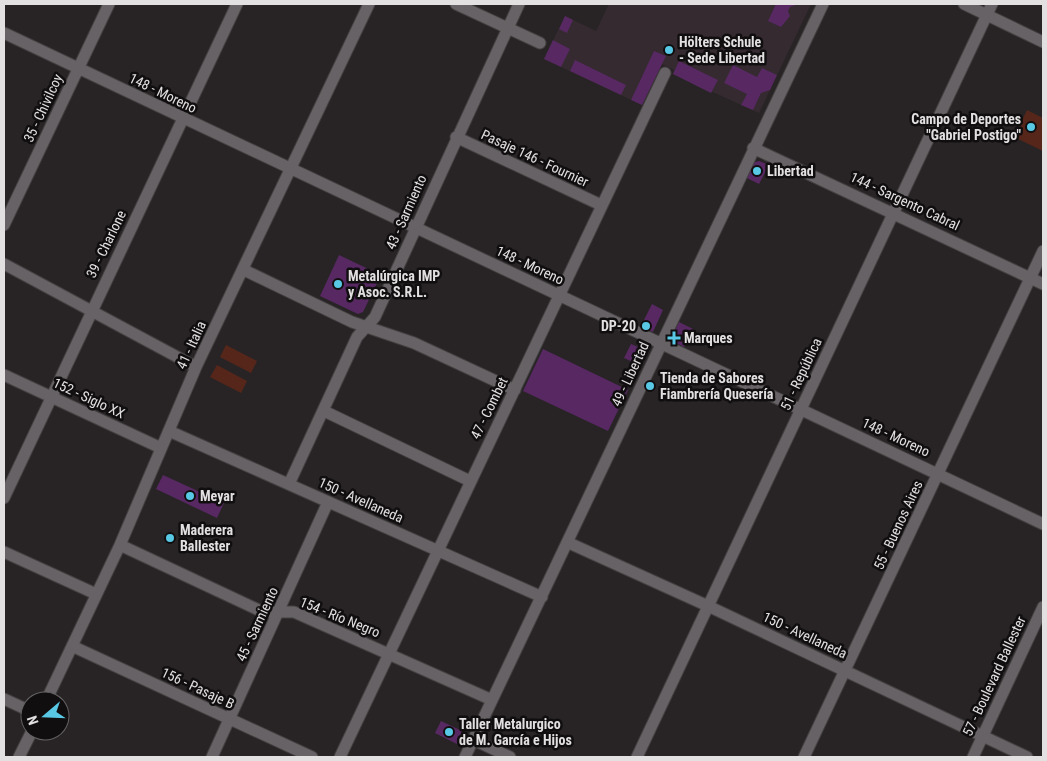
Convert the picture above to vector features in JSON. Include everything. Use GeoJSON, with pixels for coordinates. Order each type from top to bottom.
{"type":"FeatureCollection","features":[{"type":"Feature","properties":{"kind":"street","name":"35 - Chivilcoy"},"geometry":{"type":"LineString","coordinates":[[4,225],[109,4]]}},
{"type":"Feature","properties":{"kind":"street","name":"39 - Charlone"},"geometry":{"type":"LineString","coordinates":[[4,498],[237,4]]}},
{"type":"Feature","properties":{"kind":"street","name":"41 - Italia"},"geometry":{"type":"LineString","coordinates":[[51,691],[120,545],[196,367],[244,270],[369,4]]}},
{"type":"Feature","properties":{"kind":"street"},"geometry":{"type":"LineString","coordinates":[[456,4],[540,43]]}},
{"type":"Feature","properties":{"kind":"street","name":"43 - Sarmiento"},"geometry":{"type":"LineString","coordinates":[[289,484],[357,337],[374,317],[519,4]]}},
{"type":"Feature","properties":{"kind":"street","name":"49 - Libertad"},"geometry":{"type":"LineString","coordinates":[[465,757],[569,543],[822,4]]}},
{"type":"Feature","properties":{"kind":"street"},"geometry":{"type":"LineString","coordinates":[[964,4],[989,9],[1043,42]]}},
{"type":"Feature","properties":{"kind":"street","name":"51 - República"},"geometry":{"type":"LineString","coordinates":[[637,757],[989,9]]}},
{"type":"Feature","properties":{"kind":"street","name":"148 - Moreno"},"geometry":{"type":"LineString","coordinates":[[4,33],[1043,524]]}},
{"type":"Feature","properties":{"kind":"street","name":"47 - Combet"},"geometry":{"type":"LineString","coordinates":[[340,757],[665,73]]}},
{"type":"Feature","properties":{"kind":"street","name":"Pasaje 146 - Fournier"},"geometry":{"type":"LineString","coordinates":[[456,137],[601,205]]}},
{"type":"Feature","properties":{"kind":"street","name":"144 - Sargento Cabral"},"geometry":{"type":"LineString","coordinates":[[753,148],[894,212],[1043,284]]}},
{"type":"Feature","properties":{"kind":"street","name":"55 - Buenos Aires"},"geometry":{"type":"LineString","coordinates":[[804,757],[1043,251]]}},
{"type":"Feature","properties":{"kind":"street"},"geometry":{"type":"LineString","coordinates":[[4,264],[196,367]]}},
{"type":"Feature","properties":{"kind":"street"},"geometry":{"type":"LineString","coordinates":[[244,270],[366,327],[414,343],[515,390]]}},
{"type":"Feature","properties":{"kind":"street","name":"152 - Siglo XX"},"geometry":{"type":"LineString","coordinates":[[4,375],[161,448]]}},
{"type":"Feature","properties":{"kind":"street"},"geometry":{"type":"LineString","coordinates":[[324,411],[470,481]]}},
{"type":"Feature","properties":{"kind":"street","name":"150 - Avellaneda"},"geometry":{"type":"LineString","coordinates":[[169,431],[542,597]]}},
{"type":"Feature","properties":{"kind":"street","name":"45 - Sarmiento"},"geometry":{"type":"LineString","coordinates":[[212,757],[328,502]]}},
{"type":"Feature","properties":{"kind":"street","name":"150 - Avellaneda"},"geometry":{"type":"LineString","coordinates":[[569,543],[708,606],[1027,757]]}},
{"type":"Feature","properties":{"kind":"street","name":"154 - Río Negro"},"geometry":{"type":"LineString","coordinates":[[120,545],[263,612],[294,612],[492,700]]}},
{"type":"Feature","properties":{"kind":"street"},"geometry":{"type":"LineString","coordinates":[[4,552],[96,594]]}},
{"type":"Feature","properties":{"kind":"street","name":"57 - Boulevard Ballester"},"geometry":{"type":"LineString","coordinates":[[973,757],[1043,607]]}},
{"type":"Feature","properties":{"kind":"street","name":"156 - Pasaje B"},"geometry":{"type":"LineString","coordinates":[[72,646],[312,757]]}},
{"type":"Feature","properties":{"kind":"street"},"geometry":{"type":"LineString","coordinates":[[4,699],[20,706]]}},
{"type":"Feature","properties":{"kind":"street"},"geometry":{"type":"LineString","coordinates":[[474,740],[510,757]]}},
{"type":"Feature","properties":{"kind":"street"},"geometry":{"type":"LineString","coordinates":[[19,757],[27,741]]}},
{"type":"Feature","properties":{"kind":"shaded area","name":"Hölters Schule - Sede Libertad"},"geometry":{"type":"Polygon","coordinates":[[[609,4],[811,4],[759,113],[673,74],[674,70],[662,64],[642,105],[544,59],[565,16],[596,31],[609,4]]]}},
{"type":"Feature","properties":{"kind":"shaded area","name":"Campo de Deportes \"Gabriel Postigo\""},"geometry":{"type":"Polygon","coordinates":[[[1027,110],[1043,118],[1043,151],[1014,137],[1027,110]]]}},
{"type":"Feature","properties":{"kind":"shaded area"},"geometry":{"type":"Polygon","coordinates":[[[226,345],[257,361],[251,373],[220,357],[226,345]]]}},
{"type":"Feature","properties":{"kind":"shaded area"},"geometry":{"type":"Polygon","coordinates":[[[217,365],[247,381],[241,393],[210,377],[217,365]]]}},
{"type":"Feature","properties":{"kind":"building"},"geometry":{"type":"Polygon","coordinates":[[[776,4],[798,4],[790,7],[788,11],[790,16],[781,27],[768,21],[776,4]]]}},
{"type":"Feature","properties":{"kind":"building"},"geometry":{"type":"Polygon","coordinates":[[[565,16],[573,20],[567,33],[559,29],[565,16]]]}},
{"type":"Feature","properties":{"kind":"building"},"geometry":{"type":"Polygon","coordinates":[[[553,40],[570,49],[561,67],[544,59],[553,40]]]}},
{"type":"Feature","properties":{"kind":"building"},"geometry":{"type":"Polygon","coordinates":[[[654,51],[666,56],[642,105],[631,100],[654,51]]]}},
{"type":"Feature","properties":{"kind":"building"},"geometry":{"type":"Polygon","coordinates":[[[575,60],[626,85],[621,95],[570,71],[575,60]]]}},
{"type":"Feature","properties":{"kind":"building"},"geometry":{"type":"Polygon","coordinates":[[[679,61],[718,80],[711,93],[673,74],[679,61]]]}},
{"type":"Feature","properties":{"kind":"building"},"geometry":{"type":"Polygon","coordinates":[[[733,65],[757,77],[762,68],[777,75],[770,90],[761,93],[753,110],[741,105],[747,94],[724,83],[733,65]]]}},
{"type":"Feature","properties":{"kind":"building","name":"Libertad"},"geometry":{"type":"Polygon","coordinates":[[[759,161],[769,165],[759,184],[745,177],[752,163],[759,161]]]}},
{"type":"Feature","properties":{"kind":"building","name":"Metalúrgica IMP y Asoc. S.R.L."},"geometry":{"type":"Polygon","coordinates":[[[339,255],[381,275],[363,312],[358,314],[320,296],[339,255]]]}},
{"type":"Feature","properties":{"kind":"building"},"geometry":{"type":"Polygon","coordinates":[[[652,304],[663,310],[653,332],[641,326],[652,304]]]}},
{"type":"Feature","properties":{"kind":"building"},"geometry":{"type":"Polygon","coordinates":[[[679,322],[693,329],[684,347],[670,340],[679,322]]]}},
{"type":"Feature","properties":{"kind":"building"},"geometry":{"type":"Polygon","coordinates":[[[631,344],[638,347],[640,352],[635,363],[624,358],[631,344]]]}},
{"type":"Feature","properties":{"kind":"building"},"geometry":{"type":"Polygon","coordinates":[[[543,349],[628,390],[608,431],[523,391],[543,349]]]}},
{"type":"Feature","properties":{"kind":"building","name":"Meyar"},"geometry":{"type":"Polygon","coordinates":[[[163,475],[224,503],[217,518],[156,489],[163,475]]]}},
{"type":"Feature","properties":{"kind":"building","name":"Taller Metalurgico de M. García e Hijos"},"geometry":{"type":"Polygon","coordinates":[[[441,721],[462,731],[457,744],[435,733],[441,721]]]}},
{"type":"Feature","properties":{"kind":"place","name":"Hölters Schule - Sede Libertad"},"geometry":{"type":"Point","coordinates":[669,50]}},
{"type":"Feature","properties":{"kind":"place","name":"Campo de Deportes \"Gabriel Postigo\""},"geometry":{"type":"Point","coordinates":[1031,127]}},
{"type":"Feature","properties":{"kind":"place","name":"Libertad"},"geometry":{"type":"Point","coordinates":[757,171]}},
{"type":"Feature","properties":{"kind":"place","name":"Metalúrgica IMP y Asoc. S.R.L."},"geometry":{"type":"Point","coordinates":[338,284]}},
{"type":"Feature","properties":{"kind":"place","name":"DP-20"},"geometry":{"type":"Point","coordinates":[646,326]}},
{"type":"Feature","properties":{"kind":"place","name":"Marques"},"geometry":{"type":"Point","coordinates":[674,338]}},
{"type":"Feature","properties":{"kind":"place","name":"Tienda de Sabores Fiambrería Quesería"},"geometry":{"type":"Point","coordinates":[650,386]}},
{"type":"Feature","properties":{"kind":"place","name":"Meyar"},"geometry":{"type":"Point","coordinates":[190,496]}},
{"type":"Feature","properties":{"kind":"place","name":"Maderera Ballester"},"geometry":{"type":"Point","coordinates":[170,538]}},
{"type":"Feature","properties":{"kind":"place","name":"Taller Metalurgico de M. García e Hijos"},"geometry":{"type":"Point","coordinates":[449,732]}}]}
